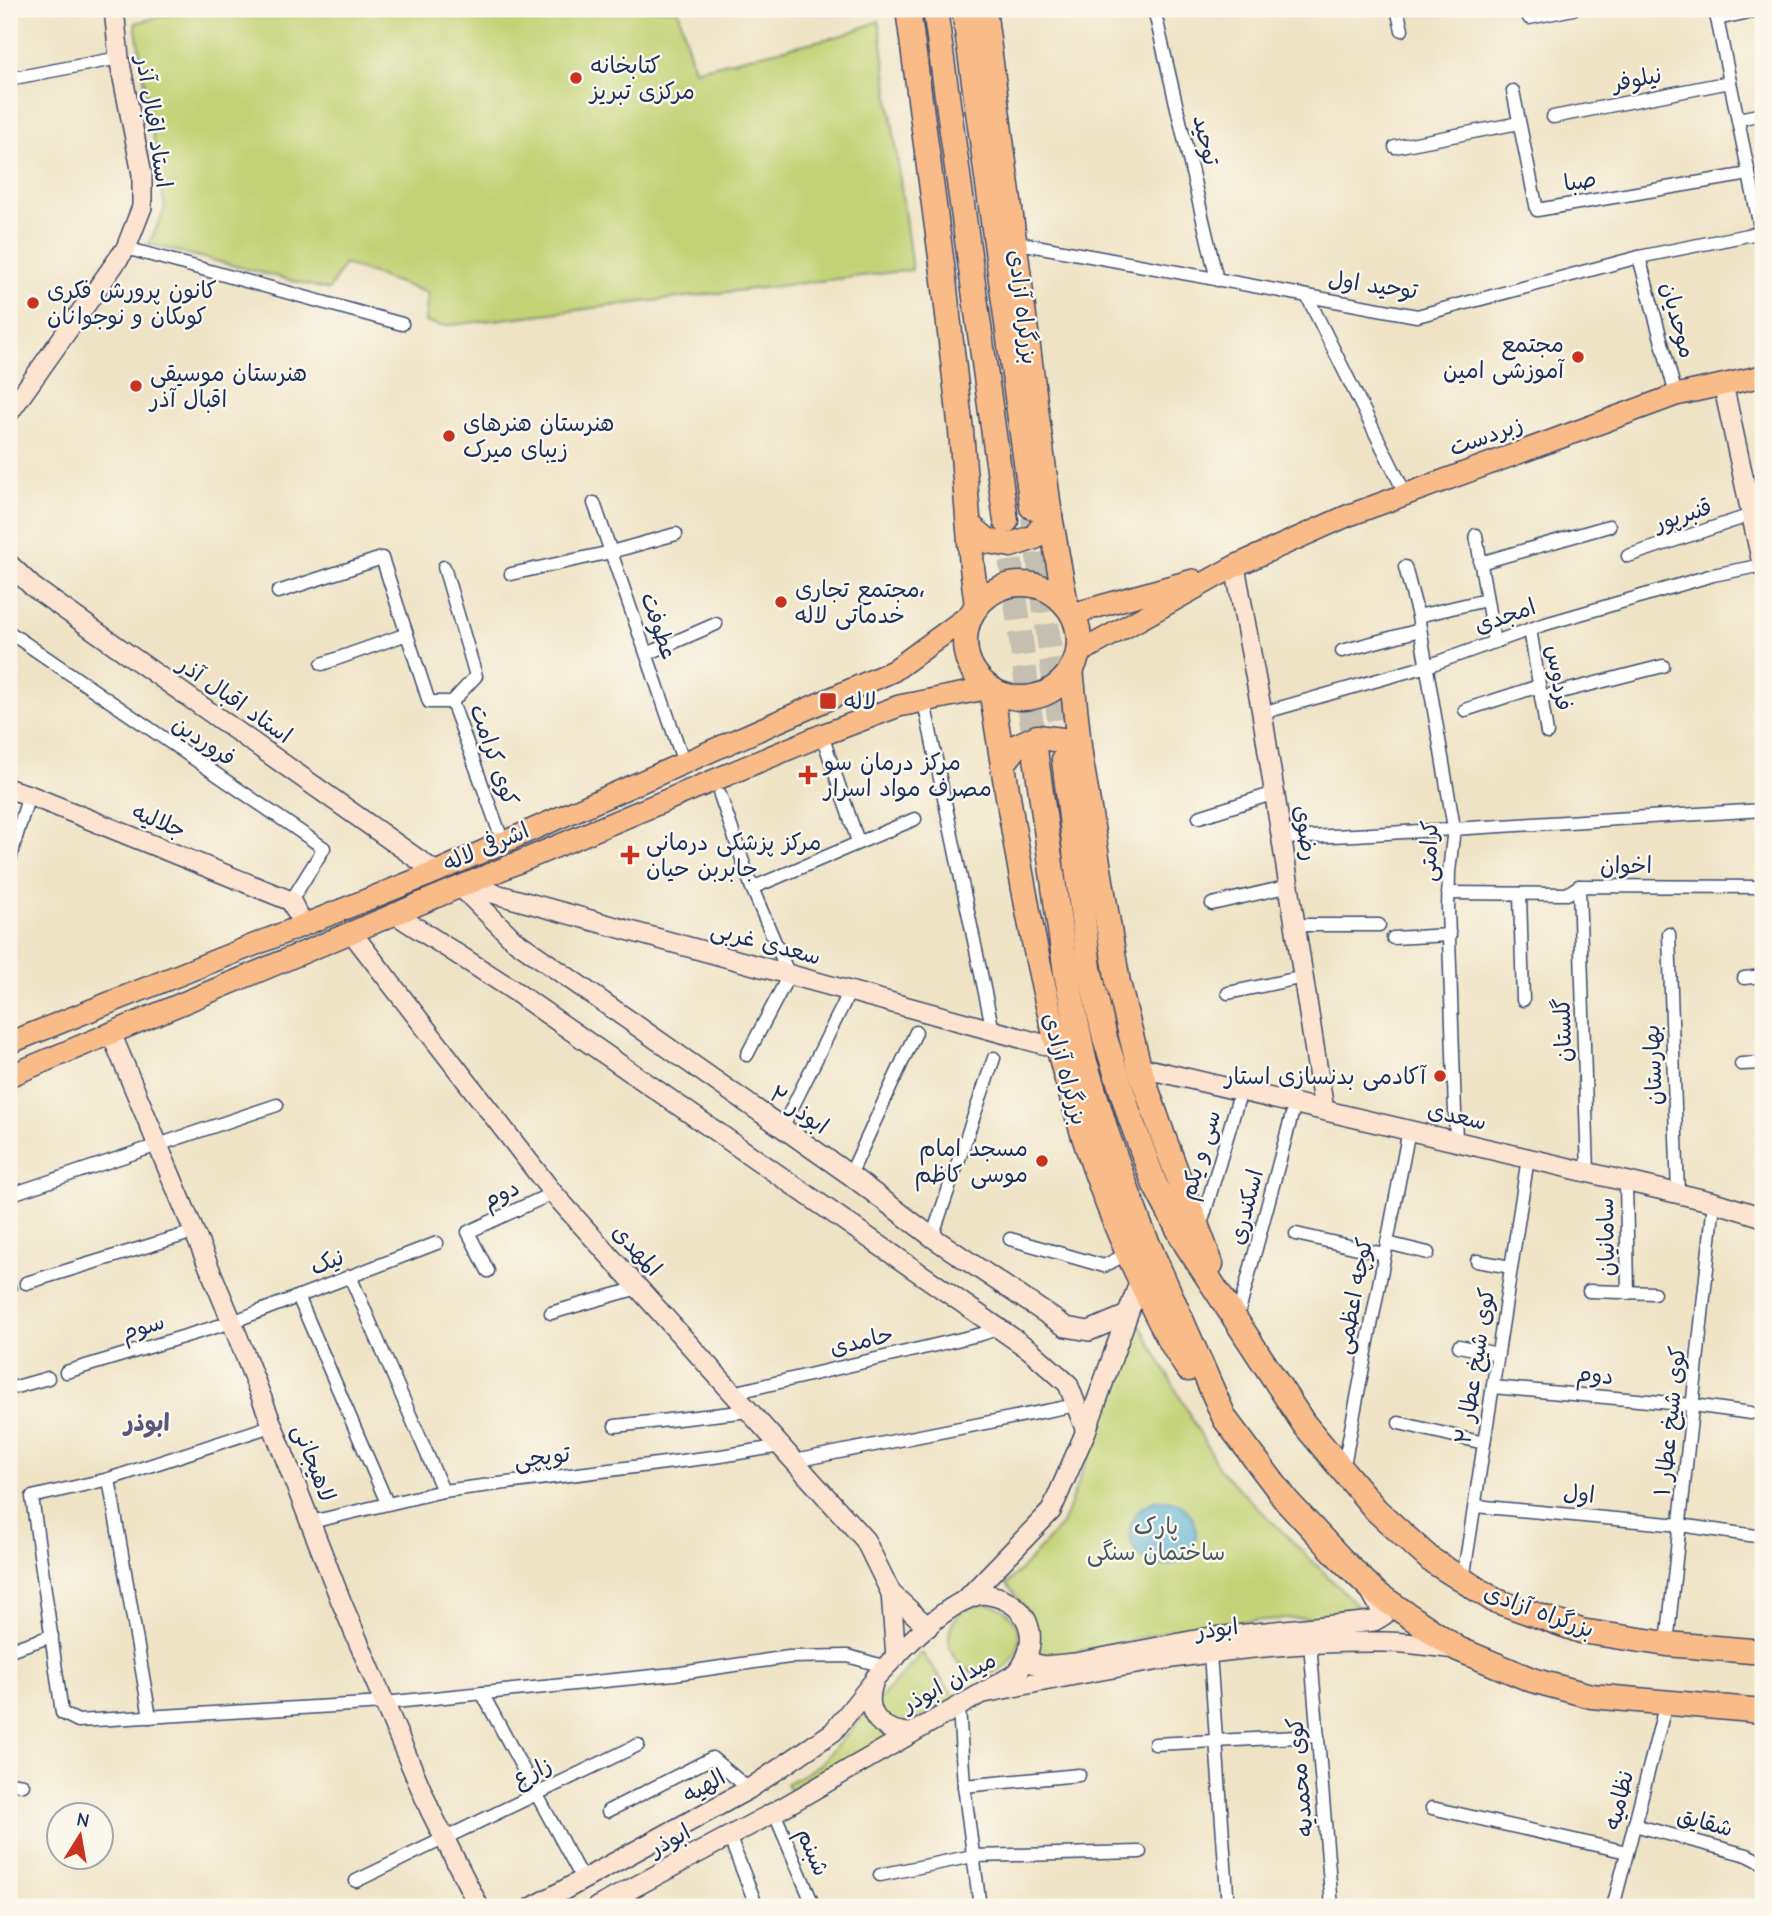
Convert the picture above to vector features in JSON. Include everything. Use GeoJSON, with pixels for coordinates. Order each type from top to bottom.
{"type":"FeatureCollection","features":[{"type":"Feature","properties":{"kind":"highway","name":"بزرگراه آزادی"},"geometry":{"type":"LineString","coordinates":[[935,9],[1006,521]]}},
{"type":"Feature","properties":{"kind":"highway","name":"بزرگراه آزادی"},"geometry":{"type":"LineString","coordinates":[[964,9],[1041,514],[1069,609]]}},
{"type":"Feature","properties":{"kind":"highway","name":"بزرگراه آزادی"},"geometry":{"type":"LineString","coordinates":[[984,9],[1014,242],[1041,514]]}},
{"type":"Feature","properties":{"kind":"highway"},"geometry":{"type":"LineString","coordinates":[[912,14],[961,431],[974,610]]}},
{"type":"Feature","properties":{"kind":"highway"},"geometry":{"type":"LineString","coordinates":[[970,526],[988,541],[1012,545],[1035,537],[1041,514]]}},
{"type":"Feature","properties":{"kind":"highway"},"geometry":{"type":"LineString","coordinates":[[1019,584],[1037,586],[1053,593],[1069,609],[1079,639],[1074,662],[1060,683],[1044,693],[1026,697],[1008,696],[991,688],[978,677],[968,662],[964,644],[966,626],[974,610],[986,596],[1001,587],[1019,584]]}},
{"type":"Feature","properties":{"kind":"highway","name":"بزرگراه آزادی"},"geometry":{"type":"LineString","coordinates":[[1074,662],[1072,757],[1089,968],[1105,1038],[1155,1185],[1186,1244],[1304,1424],[1376,1510],[1431,1560],[1494,1600],[1581,1631],[1667,1644],[1763,1652]]}},
{"type":"Feature","properties":{"kind":"highway","name":"بزرگراه آزادی"},"geometry":{"type":"LineString","coordinates":[[991,688],[1041,977],[1057,1048],[1085,1145],[1140,1280],[1182,1361],[1225,1419],[1287,1501],[1365,1583],[1458,1649],[1532,1680],[1591,1696],[1763,1711]]}},
{"type":"Feature","properties":{"kind":"highway"},"geometry":{"type":"LineString","coordinates":[[1003,764],[1017,746],[1037,737],[1063,740],[1072,757]]}},
{"type":"Feature","properties":{"kind":"highway","name":"بزرگراه آزادی"},"geometry":{"type":"LineString","coordinates":[[1036,757],[1066,973],[1084,1059],[1140,1226],[1225,1419]]}},
{"type":"Feature","properties":{"kind":"highway","name":"بزرگراه آزادی"},"geometry":{"type":"LineString","coordinates":[[1072,757],[1118,983],[1139,1067],[1233,1318]]}},
{"type":"Feature","properties":{"kind":"main road","name":"زبردست"},"geometry":{"type":"LineString","coordinates":[[1074,662],[1235,566],[1347,516],[1676,395],[1763,376]]}},
{"type":"Feature","properties":{"kind":"main road","name":"زبردست"},"geometry":{"type":"LineString","coordinates":[[1069,609],[1235,566]]}},
{"type":"Feature","properties":{"kind":"main road","name":"اشرفی لاله"},"geometry":{"type":"LineString","coordinates":[[9,1042],[436,872],[894,671],[974,610]]}},
{"type":"Feature","properties":{"kind":"main road","name":"اشرفی لاله"},"geometry":{"type":"LineString","coordinates":[[9,1076],[822,735],[899,706],[991,688]]}},
{"type":"Feature","properties":{"kind":"street","name":"توحید"},"geometry":{"type":"LineString","coordinates":[[1154,9],[1217,280]]}},
{"type":"Feature","properties":{"kind":"street"},"geometry":{"type":"LineString","coordinates":[[1397,9],[1402,30]]}},
{"type":"Feature","properties":{"kind":"street"},"geometry":{"type":"LineString","coordinates":[[1529,18],[1573,9]]}},
{"type":"Feature","properties":{"kind":"street"},"geometry":{"type":"LineString","coordinates":[[1762,232],[1716,14],[1763,9]]}},
{"type":"Feature","properties":{"kind":"street","name":"استاد اقبال آذر"},"geometry":{"type":"LineString","coordinates":[[9,413],[126,248],[142,207],[142,174],[119,58],[119,10]]}},
{"type":"Feature","properties":{"kind":"street"},"geometry":{"type":"LineString","coordinates":[[9,79],[119,58]]}},
{"type":"Feature","properties":{"kind":"street","name":"نیلوفر"},"geometry":{"type":"LineString","coordinates":[[1553,117],[1730,82]]}},
{"type":"Feature","properties":{"kind":"street","name":"صبا"},"geometry":{"type":"LineString","coordinates":[[1513,91],[1537,210],[1749,174]]}},
{"type":"Feature","properties":{"kind":"street"},"geometry":{"type":"LineString","coordinates":[[1738,119],[1763,114]]}},
{"type":"Feature","properties":{"kind":"street"},"geometry":{"type":"LineString","coordinates":[[1395,147],[1519,123]]}},
{"type":"Feature","properties":{"kind":"street","name":"توحید اول"},"geometry":{"type":"LineString","coordinates":[[1014,242],[1416,316],[1639,257],[1762,232]]}},
{"type":"Feature","properties":{"kind":"street"},"geometry":{"type":"LineString","coordinates":[[126,248],[402,324]]}},
{"type":"Feature","properties":{"kind":"street","name":"موحدیان"},"geometry":{"type":"LineString","coordinates":[[1639,257],[1676,395]]}},
{"type":"Feature","properties":{"kind":"street"},"geometry":{"type":"LineString","coordinates":[[1308,298],[1405,494]]}},
{"type":"Feature","properties":{"kind":"street"},"geometry":{"type":"LineString","coordinates":[[1723,384],[1763,566]]}},
{"type":"Feature","properties":{"kind":"street","name":"عطوفت"},"geometry":{"type":"LineString","coordinates":[[594,503],[684,763]]}},
{"type":"Feature","properties":{"kind":"street","name":"قنبرپور"},"geometry":{"type":"LineString","coordinates":[[1628,556],[1751,514]]}},
{"type":"Feature","properties":{"kind":"street"},"geometry":{"type":"LineString","coordinates":[[1480,563],[1609,526]]}},
{"type":"Feature","properties":{"kind":"street"},"geometry":{"type":"LineString","coordinates":[[511,574],[611,552],[676,534]]}},
{"type":"Feature","properties":{"kind":"street"},"geometry":{"type":"LineString","coordinates":[[1476,535],[1494,642]]}},
{"type":"Feature","properties":{"kind":"street"},"geometry":{"type":"LineString","coordinates":[[278,592],[382,558],[429,702],[452,702]]}},
{"type":"Feature","properties":{"kind":"street","name":"استاد اقبال آذر"},"geometry":{"type":"LineString","coordinates":[[9,564],[33,587],[436,872]]}},
{"type":"Feature","properties":{"kind":"street","name":"رضوی"},"geometry":{"type":"LineString","coordinates":[[1235,566],[1262,713],[1324,1110]]}},
{"type":"Feature","properties":{"kind":"street","name":"کرامتی"},"geometry":{"type":"LineString","coordinates":[[1405,566],[1418,616],[1454,828],[1448,893],[1456,1141]]}},
{"type":"Feature","properties":{"kind":"street","name":"امجدی"},"geometry":{"type":"LineString","coordinates":[[1262,713],[1427,666],[1530,629],[1713,575],[1763,566]]}},
{"type":"Feature","properties":{"kind":"street","name":"کوی کرامت"},"geometry":{"type":"LineString","coordinates":[[443,567],[476,676],[452,702],[503,842]]}},
{"type":"Feature","properties":{"kind":"street"},"geometry":{"type":"LineString","coordinates":[[1418,616],[1486,600]]}},
{"type":"Feature","properties":{"kind":"street"},"geometry":{"type":"LineString","coordinates":[[647,654],[716,624]]}},
{"type":"Feature","properties":{"kind":"street","name":"فردوس"},"geometry":{"type":"LineString","coordinates":[[1530,629],[1547,733]]}},
{"type":"Feature","properties":{"kind":"street"},"geometry":{"type":"LineString","coordinates":[[1342,651],[1420,630]]}},
{"type":"Feature","properties":{"kind":"street","name":"فروردین"},"geometry":{"type":"LineString","coordinates":[[9,632],[324,848],[291,901]]}},
{"type":"Feature","properties":{"kind":"street"},"geometry":{"type":"LineString","coordinates":[[322,664],[407,634]]}},
{"type":"Feature","properties":{"kind":"street"},"geometry":{"type":"LineString","coordinates":[[1465,710],[1663,666]]}},
{"type":"Feature","properties":{"kind":"street"},"geometry":{"type":"LineString","coordinates":[[924,702],[993,1031]]}},
{"type":"Feature","properties":{"kind":"street"},"geometry":{"type":"LineString","coordinates":[[822,735],[856,836]]}},
{"type":"Feature","properties":{"kind":"street","name":"جلالیه"},"geometry":{"type":"LineString","coordinates":[[9,789],[291,901]]}},
{"type":"Feature","properties":{"kind":"street"},"geometry":{"type":"LineString","coordinates":[[1199,817],[1275,793]]}},
{"type":"Feature","properties":{"kind":"street"},"geometry":{"type":"LineString","coordinates":[[720,795],[752,888],[789,975],[747,1055]]}},
{"type":"Feature","properties":{"kind":"street"},"geometry":{"type":"LineString","coordinates":[[9,864],[13,836],[29,796]]}},
{"type":"Feature","properties":{"kind":"street"},"geometry":{"type":"LineString","coordinates":[[1282,838],[1763,810]]}},
{"type":"Feature","properties":{"kind":"street"},"geometry":{"type":"LineString","coordinates":[[752,888],[915,819]]}},
{"type":"Feature","properties":{"kind":"street","name":"سعدی غربی"},"geometry":{"type":"LineString","coordinates":[[462,886],[1057,1048]]}},
{"type":"Feature","properties":{"kind":"street","name":"ابوذر ۲"},"geometry":{"type":"LineString","coordinates":[[462,886],[513,939],[850,1175],[932,1237],[1066,1327],[1089,1331],[1127,1315]]}},
{"type":"Feature","properties":{"kind":"street"},"geometry":{"type":"LineString","coordinates":[[1212,904],[1290,886]]}},
{"type":"Feature","properties":{"kind":"street","name":"اخوان"},"geometry":{"type":"LineString","coordinates":[[1448,893],[1567,894],[1580,887],[1763,887]]}},
{"type":"Feature","properties":{"kind":"street","name":"گلستان"},"geometry":{"type":"LineString","coordinates":[[1580,887],[1588,1172]]}},
{"type":"Feature","properties":{"kind":"street"},"geometry":{"type":"LineString","coordinates":[[1520,894],[1523,1000]]}},
{"type":"Feature","properties":{"kind":"street"},"geometry":{"type":"LineString","coordinates":[[291,901],[303,925]]}},
{"type":"Feature","properties":{"kind":"street"},"geometry":{"type":"LineString","coordinates":[[395,915],[510,988],[1030,1350],[1069,1384],[1086,1431]]}},
{"type":"Feature","properties":{"kind":"street"},"geometry":{"type":"LineString","coordinates":[[1296,925],[1379,925]]}},
{"type":"Feature","properties":{"kind":"street","name":"المهدی"},"geometry":{"type":"LineString","coordinates":[[352,933],[553,1193],[865,1540],[891,1593],[928,1627]]}},
{"type":"Feature","properties":{"kind":"street","name":"بهارستان"},"geometry":{"type":"LineString","coordinates":[[1669,934],[1678,1194]]}},
{"type":"Feature","properties":{"kind":"street"},"geometry":{"type":"LineString","coordinates":[[1393,938],[1450,935]]}},
{"type":"Feature","properties":{"kind":"street"},"geometry":{"type":"LineString","coordinates":[[1744,978],[1763,976]]}},
{"type":"Feature","properties":{"kind":"street"},"geometry":{"type":"LineString","coordinates":[[1228,993],[1304,977]]}},
{"type":"Feature","properties":{"kind":"street"},"geometry":{"type":"LineString","coordinates":[[782,1128],[849,991]]}},
{"type":"Feature","properties":{"kind":"street"},"geometry":{"type":"LineString","coordinates":[[850,1175],[916,1032]]}},
{"type":"Feature","properties":{"kind":"street","name":"لاهیجانی"},"geometry":{"type":"LineString","coordinates":[[111,1033],[274,1425],[341,1601],[444,1838],[479,1907]]}},
{"type":"Feature","properties":{"kind":"street"},"geometry":{"type":"LineString","coordinates":[[932,1237],[994,1058]]}},
{"type":"Feature","properties":{"kind":"street"},"geometry":{"type":"LineString","coordinates":[[1741,1063],[1763,1063]]}},
{"type":"Feature","properties":{"kind":"street","name":"سعدی"},"geometry":{"type":"LineString","coordinates":[[1139,1067],[1714,1202],[1763,1217]]}},
{"type":"Feature","properties":{"kind":"street","name":"سی و یکم"},"geometry":{"type":"LineString","coordinates":[[1199,1231],[1241,1090]]}},
{"type":"Feature","properties":{"kind":"street","name":"اسکندری"},"geometry":{"type":"LineString","coordinates":[[1233,1318],[1295,1103]]}},
{"type":"Feature","properties":{"kind":"street"},"geometry":{"type":"LineString","coordinates":[[9,1195],[277,1105]]}},
{"type":"Feature","properties":{"kind":"street","name":"کوچه اعظمی"},"geometry":{"type":"LineString","coordinates":[[1343,1470],[1409,1130]]}},
{"type":"Feature","properties":{"kind":"street","name":"کوی شیخ عطار ۲"},"geometry":{"type":"LineString","coordinates":[[1463,1580],[1528,1158]]}},
{"type":"Feature","properties":{"kind":"street","name":"سامانیان"},"geometry":{"type":"LineString","coordinates":[[1626,1181],[1628,1293]]}},
{"type":"Feature","properties":{"kind":"street","name":"دوم"},"geometry":{"type":"LineString","coordinates":[[488,1271],[468,1232],[553,1193]]}},
{"type":"Feature","properties":{"kind":"street","name":"کوی شیخ عطار ۱"},"geometry":{"type":"LineString","coordinates":[[1667,1644],[1714,1202]]}},
{"type":"Feature","properties":{"kind":"street"},"geometry":{"type":"LineString","coordinates":[[26,1283],[194,1232]]}},
{"type":"Feature","properties":{"kind":"street"},"geometry":{"type":"LineString","coordinates":[[1296,1234],[1385,1249],[1428,1253]]}},
{"type":"Feature","properties":{"kind":"street"},"geometry":{"type":"LineString","coordinates":[[1010,1239],[1104,1266],[1128,1253]]}},
{"type":"Feature","properties":{"kind":"street","name":"نیک"},"geometry":{"type":"LineString","coordinates":[[232,1322],[437,1242]]}},
{"type":"Feature","properties":{"kind":"street"},"geometry":{"type":"LineString","coordinates":[[1477,1261],[1511,1267]]}},
{"type":"Feature","properties":{"kind":"street"},"geometry":{"type":"LineString","coordinates":[[350,1276],[443,1491]]}},
{"type":"Feature","properties":{"kind":"street"},"geometry":{"type":"LineString","coordinates":[[968,1597],[1051,1511],[1086,1431],[1140,1280]]}},
{"type":"Feature","properties":{"kind":"street"},"geometry":{"type":"LineString","coordinates":[[551,1313],[638,1288]]}},
{"type":"Feature","properties":{"kind":"street"},"geometry":{"type":"LineString","coordinates":[[1589,1291],[1654,1293]]}},
{"type":"Feature","properties":{"kind":"street"},"geometry":{"type":"LineString","coordinates":[[298,1296],[387,1503]]}},
{"type":"Feature","properties":{"kind":"street","name":"سوم"},"geometry":{"type":"LineString","coordinates":[[66,1372],[232,1322]]}},
{"type":"Feature","properties":{"kind":"street","name":"حامدی"},"geometry":{"type":"LineString","coordinates":[[733,1393],[999,1328]]}},
{"type":"Feature","properties":{"kind":"street"},"geometry":{"type":"LineString","coordinates":[[1459,1346],[1498,1354]]}},
{"type":"Feature","properties":{"kind":"street"},"geometry":{"type":"LineString","coordinates":[[9,1389],[48,1378]]}},
{"type":"Feature","properties":{"kind":"street","name":"دوم"},"geometry":{"type":"LineString","coordinates":[[1493,1387],[1693,1405],[1751,1413]]}},
{"type":"Feature","properties":{"kind":"street"},"geometry":{"type":"LineString","coordinates":[[794,1461],[1076,1405]]}},
{"type":"Feature","properties":{"kind":"street"},"geometry":{"type":"LineString","coordinates":[[615,1426],[749,1411]]}},
{"type":"Feature","properties":{"kind":"street"},"geometry":{"type":"LineString","coordinates":[[1399,1423],[1484,1443]]}},
{"type":"Feature","properties":{"kind":"street"},"geometry":{"type":"LineString","coordinates":[[274,1425],[109,1479],[32,1497],[62,1713],[78,1721],[384,1703],[681,1673],[789,1657],[848,1656],[886,1668]]}},
{"type":"Feature","properties":{"kind":"street","name":"توپچی"},"geometry":{"type":"LineString","coordinates":[[311,1522],[443,1491],[721,1456],[780,1446]]}},
{"type":"Feature","properties":{"kind":"street"},"geometry":{"type":"LineString","coordinates":[[109,1479],[150,1717]]}},
{"type":"Feature","properties":{"kind":"street","name":"اول"},"geometry":{"type":"LineString","coordinates":[[1475,1506],[1680,1525],[1756,1536]]}},
{"type":"Feature","properties":{"kind":"street","name":"ابوذر"},"geometry":{"type":"LineString","coordinates":[[984,1693],[1210,1654],[1374,1621],[1384,1615],[1365,1583]]}},
{"type":"Feature","properties":{"kind":"street","name":"المهدی"},"geometry":{"type":"LineString","coordinates":[[886,1668],[891,1593]]}},
{"type":"Feature","properties":{"kind":"street","name":"میدان ابوذر"},"geometry":{"type":"LineString","coordinates":[[982,1594],[1009,1601],[1027,1622],[1031,1635],[1028,1656],[1017,1674],[912,1733],[900,1733],[885,1727],[873,1714],[869,1694],[886,1668],[928,1627],[968,1597],[982,1594]]}},
{"type":"Feature","properties":{"kind":"street","name":"ابوذر"},"geometry":{"type":"LineString","coordinates":[[1028,1656],[1032,1663],[1044,1666],[1172,1643],[1310,1635],[1458,1649]]}},
{"type":"Feature","properties":{"kind":"street","name":"کوی محمدیه"},"geometry":{"type":"LineString","coordinates":[[1310,1635],[1332,1907]]}},
{"type":"Feature","properties":{"kind":"street"},"geometry":{"type":"LineString","coordinates":[[9,1650],[52,1636]]}},
{"type":"Feature","properties":{"kind":"street"},"geometry":{"type":"LineString","coordinates":[[1210,1654],[1228,1907]]}},
{"type":"Feature","properties":{"kind":"street","name":"الهیه"},"geometry":{"type":"LineString","coordinates":[[533,1907],[749,1789],[833,1732],[886,1668]]}},
{"type":"Feature","properties":{"kind":"street"},"geometry":{"type":"LineString","coordinates":[[482,1693],[583,1880]]}},
{"type":"Feature","properties":{"kind":"street","name":"نظامیه"},"geometry":{"type":"LineString","coordinates":[[1613,1907],[1666,1703]]}},
{"type":"Feature","properties":{"kind":"street"},"geometry":{"type":"LineString","coordinates":[[959,1707],[964,1786],[980,1907]]}},
{"type":"Feature","properties":{"kind":"street","name":"ابوذر"},"geometry":{"type":"LineString","coordinates":[[597,1907],[629,1899],[729,1836],[912,1733]]}},
{"type":"Feature","properties":{"kind":"street"},"geometry":{"type":"LineString","coordinates":[[1155,1744],[1318,1736]]}},
{"type":"Feature","properties":{"kind":"street","name":"زارع"},"geometry":{"type":"LineString","coordinates":[[356,1881],[638,1745]]}},
{"type":"Feature","properties":{"kind":"street"},"geometry":{"type":"LineString","coordinates":[[608,1811],[712,1758],[749,1789]]}},
{"type":"Feature","properties":{"kind":"street"},"geometry":{"type":"LineString","coordinates":[[964,1786],[1079,1775]]}},
{"type":"Feature","properties":{"kind":"street"},"geometry":{"type":"LineString","coordinates":[[9,1783],[23,1785]]}},
{"type":"Feature","properties":{"kind":"street"},"geometry":{"type":"LineString","coordinates":[[1432,1808],[1628,1852]]}},
{"type":"Feature","properties":{"kind":"street","name":"شبنم"},"geometry":{"type":"LineString","coordinates":[[774,1812],[814,1907]]}},
{"type":"Feature","properties":{"kind":"street","name":"شقایق"},"geometry":{"type":"LineString","coordinates":[[1634,1825],[1747,1855],[1763,1864]]}},
{"type":"Feature","properties":{"kind":"street"},"geometry":{"type":"LineString","coordinates":[[729,1836],[757,1907]]}},
{"type":"Feature","properties":{"kind":"street"},"geometry":{"type":"LineString","coordinates":[[880,1875],[973,1856],[1140,1853]]}},
{"type":"Feature","properties":{"kind":"green space"},"geometry":{"type":"Polygon","coordinates":[[[189,9],[678,9],[694,70],[843,35],[879,21],[912,270],[442,326],[425,322],[428,293],[344,264],[329,290],[149,244],[165,209],[135,23],[189,9]]]}},
{"type":"Feature","properties":{"kind":"green space","name":"پارک ساختمان سنگی"},"geometry":{"type":"Polygon","coordinates":[[[1139,1323],[1220,1470],[1367,1615],[1205,1623],[1040,1661],[1030,1615],[1007,1584],[1062,1525],[1139,1323]]]}},
{"type":"Feature","properties":{"kind":"green space"},"geometry":{"type":"Polygon","coordinates":[[[977,1604],[991,1604],[1004,1610],[1013,1619],[1019,1639],[1017,1652],[1009,1664],[991,1674],[977,1674],[964,1668],[955,1659],[949,1646],[949,1632],[955,1619],[964,1610],[977,1604]]]}},
{"type":"Feature","properties":{"kind":"green space"},"geometry":{"type":"Polygon","coordinates":[[[922,1653],[955,1698],[792,1795],[787,1784],[819,1765],[922,1653]]]}},
{"type":"Feature","properties":{"kind":"water"},"geometry":{"type":"Polygon","coordinates":[[[1163,1500],[1176,1502],[1191,1515],[1196,1533],[1194,1546],[1181,1561],[1163,1566],[1150,1564],[1135,1551],[1130,1533],[1132,1520],[1145,1505],[1163,1500]]]}},
{"type":"Feature","properties":{"kind":"tunnel"},"geometry":{"type":"LineString","coordinates":[[1033,517],[1064,758]]}},
{"type":"Feature","properties":{"kind":"tunnel"},"geometry":{"type":"LineString","coordinates":[[1006,525],[1036,756]]}},
{"type":"Feature","properties":{"kind":"place","name":"کتابخانه مرکزى تبریز"},"geometry":{"type":"Point","coordinates":[576,78]}},
{"type":"Feature","properties":{"kind":"place","name":"کانون پرورش فکرى کوىکان و نوجوانان"},"geometry":{"type":"Point","coordinates":[33,303]}},
{"type":"Feature","properties":{"kind":"place","name":"مجتمع آموزشی امین"},"geometry":{"type":"Point","coordinates":[1578,357]}},
{"type":"Feature","properties":{"kind":"place","name":"هنرستان موسیقی اقبال آذر"},"geometry":{"type":"Point","coordinates":[136,386]}},
{"type":"Feature","properties":{"kind":"place","name":"هنرستان هنرهای زیبای میرک"},"geometry":{"type":"Point","coordinates":[449,436]}},
{"type":"Feature","properties":{"kind":"place","name":"مجتمع تجاری، خدماتی لاله"},"geometry":{"type":"Point","coordinates":[781,602]}},
{"type":"Feature","properties":{"kind":"place","name":"لاله"},"geometry":{"type":"Point","coordinates":[828,701]}},
{"type":"Feature","properties":{"kind":"place","name":"مرکز درمان سو مصرف مواد اسرار"},"geometry":{"type":"Point","coordinates":[808,775]}},
{"type":"Feature","properties":{"kind":"place","name":"مرکز پزشکی درمانی جابربن حیان"},"geometry":{"type":"Point","coordinates":[630,855]}},
{"type":"Feature","properties":{"kind":"place","name":"آکادمی بدنسازی استار"},"geometry":{"type":"Point","coordinates":[1440,1076]}},
{"type":"Feature","properties":{"kind":"place","name":"مسجد امام موسی کاظم"},"geometry":{"type":"Point","coordinates":[1042,1161]}},
{"type":"Feature","properties":{"kind":"district","name":"ابوذر"},"geometry":{"type":"Point","coordinates":[147,1423]}}]}
